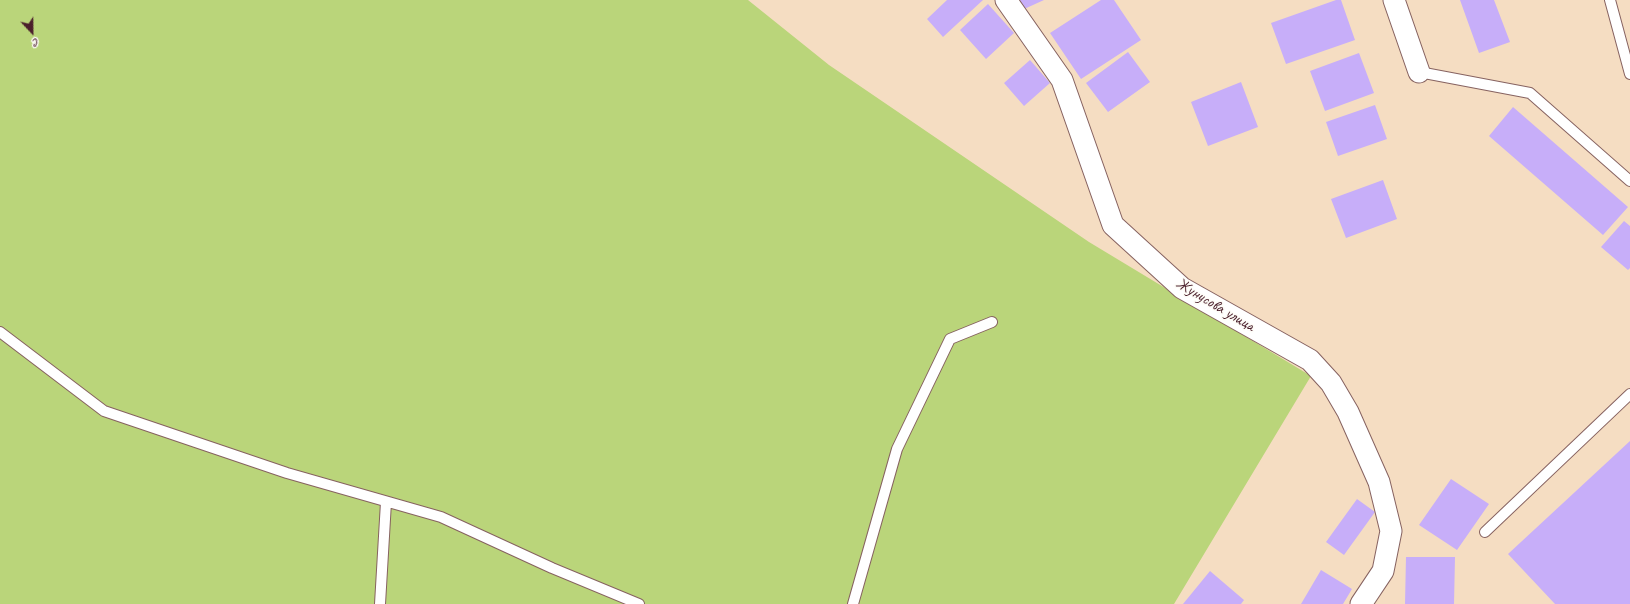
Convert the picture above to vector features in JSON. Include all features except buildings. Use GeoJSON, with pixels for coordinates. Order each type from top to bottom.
{"type":"FeatureCollection","features":[{"type":"Feature","properties":{"kind":"street","name":"Жунусова улица"},"geometry":{"type":"LineString","coordinates":[[1006,0],[1062,80],[1113,225],[1182,288],[1310,360],[1331,383],[1348,412],[1378,482],[1391,532],[1383,571],[1361,604]]}},
{"type":"Feature","properties":{"kind":"street"},"geometry":{"type":"LineString","coordinates":[[1394,0],[1420,72]]}},
{"type":"Feature","properties":{"kind":"lane"},"geometry":{"type":"LineString","coordinates":[[1610,0],[1630,74]]}},
{"type":"Feature","properties":{"kind":"lane"},"geometry":{"type":"LineString","coordinates":[[1420,72],[1530,93],[1630,181]]}},
{"type":"Feature","properties":{"kind":"lane"},"geometry":{"type":"LineString","coordinates":[[853,604],[896,449],[950,339],[992,322]]}},
{"type":"Feature","properties":{"kind":"lane"},"geometry":{"type":"LineString","coordinates":[[0,332],[104,411],[287,473],[440,518],[552,568],[639,604]]}},
{"type":"Feature","properties":{"kind":"lane"},"geometry":{"type":"LineString","coordinates":[[1485,532],[1630,394]]}},
{"type":"Feature","properties":{"kind":"lane"},"geometry":{"type":"LineString","coordinates":[[380,604],[386,502]]}},
{"type":"Feature","properties":{"kind":"green space"},"geometry":{"type":"Polygon","coordinates":[[[0,0],[748,0],[829,65],[1089,242],[1311,376],[1174,604],[0,604],[0,0]]]}}]}
